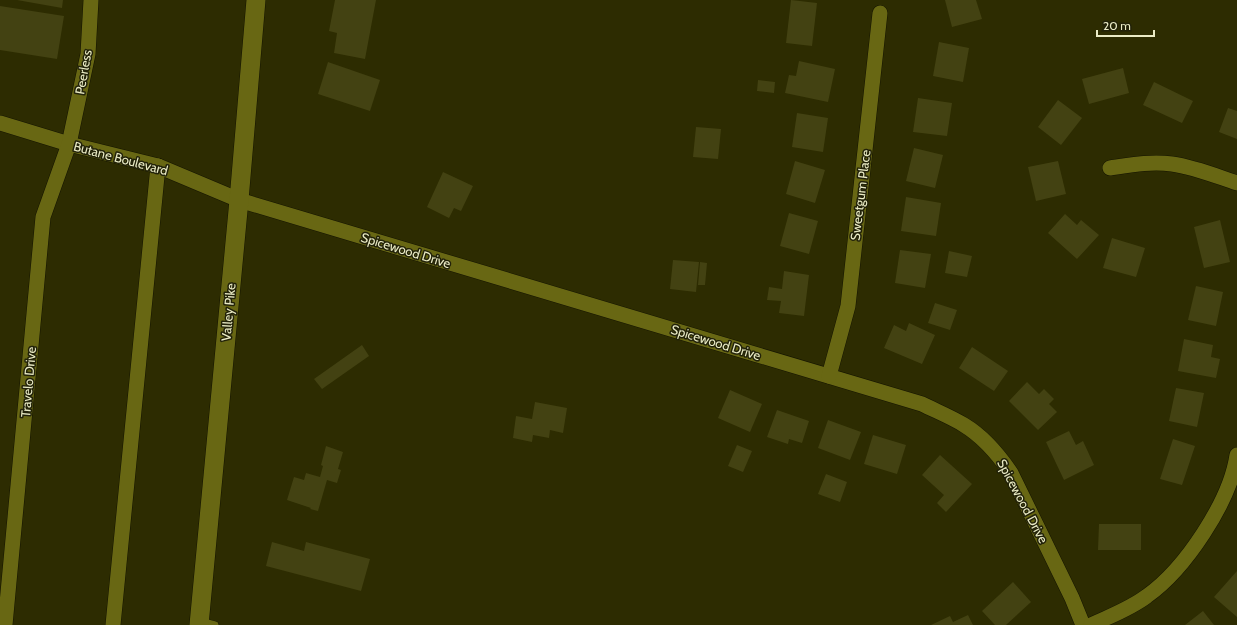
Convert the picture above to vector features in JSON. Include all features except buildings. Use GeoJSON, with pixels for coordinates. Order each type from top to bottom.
{"type":"FeatureCollection","features":[{"type":"Feature","properties":{"kind":"street","name":"Peerless"},"geometry":{"type":"LineString","coordinates":[[69,144],[88,54],[91,0]]}},
{"type":"Feature","properties":{"kind":"street","name":"Valley Pike"},"geometry":{"type":"LineString","coordinates":[[205,624],[256,0]]}},
{"type":"Feature","properties":{"kind":"street","name":"Sweetgum Place"},"geometry":{"type":"LineString","coordinates":[[829,376],[848,306],[880,13]]}},
{"type":"Feature","properties":{"kind":"street","name":"Butane Boulevard"},"geometry":{"type":"LineString","coordinates":[[0,123],[69,144],[158,166],[239,200]]}},
{"type":"Feature","properties":{"kind":"street","name":"Travelo Drive"},"geometry":{"type":"LineString","coordinates":[[5,625],[43,217],[69,144]]}},
{"type":"Feature","properties":{"kind":"street"},"geometry":{"type":"LineString","coordinates":[[1110,168],[1133,164],[1172,164],[1237,183]]}},
{"type":"Feature","properties":{"kind":"street"},"geometry":{"type":"LineString","coordinates":[[113,625],[158,166]]}},
{"type":"Feature","properties":{"kind":"street","name":"Spicewood Drive"},"geometry":{"type":"LineString","coordinates":[[239,200],[922,404],[963,424],[982,438],[998,454],[1011,473],[1072,598],[1083,625]]}},
{"type":"Feature","properties":{"kind":"street"},"geometry":{"type":"LineString","coordinates":[[1090,625],[1128,608],[1148,596],[1176,569],[1191,552],[1208,526],[1223,498],[1237,462]]}}]}
